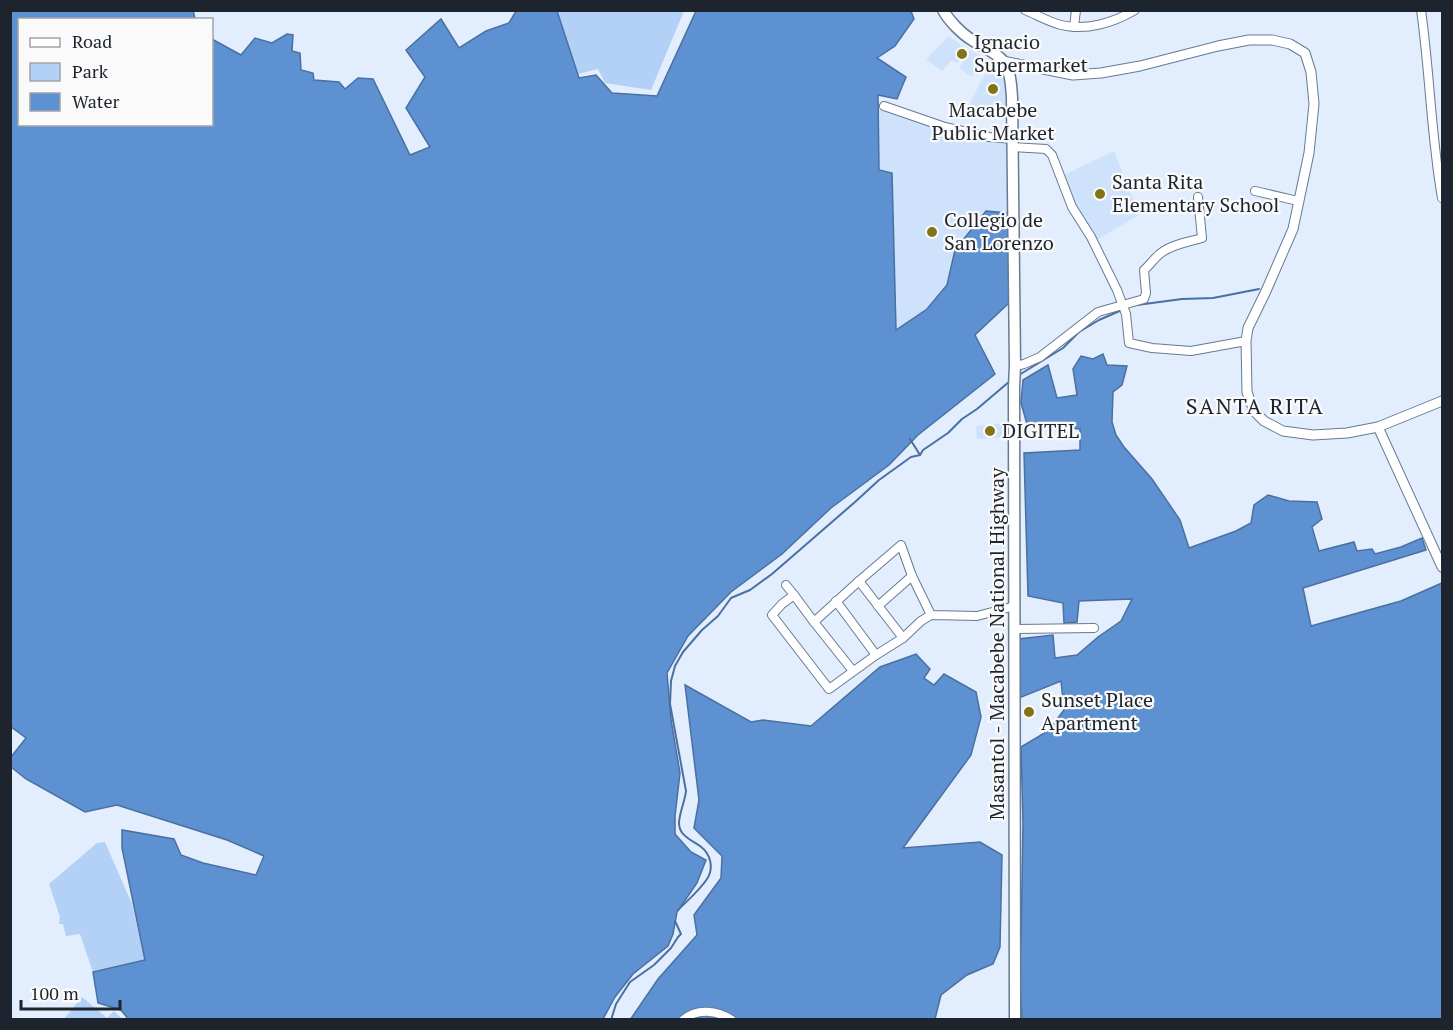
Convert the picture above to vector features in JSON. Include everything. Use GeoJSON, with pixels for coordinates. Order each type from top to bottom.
{"type":"FeatureCollection","features":[{"type":"Feature","properties":{"kind":"main road"},"geometry":{"type":"LineString","coordinates":[[943,10],[969,39],[991,51],[1003,61]]}},
{"type":"Feature","properties":{"kind":"main road","name":"Masantol - Macabebe National Highway"},"geometry":{"type":"LineString","coordinates":[[1003,61],[1010,78],[1013,143],[1015,1020]]}},
{"type":"Feature","properties":{"kind":"street"},"geometry":{"type":"LineString","coordinates":[[1025,10],[1060,25],[1074,27],[1110,22],[1135,10]]}},
{"type":"Feature","properties":{"kind":"street"},"geometry":{"type":"LineString","coordinates":[[1074,27],[1076,10]]}},
{"type":"Feature","properties":{"kind":"street"},"geometry":{"type":"LineString","coordinates":[[1421,10],[1435,147],[1443,198]]}},
{"type":"Feature","properties":{"kind":"street"},"geometry":{"type":"LineString","coordinates":[[1003,61],[1073,75],[1140,66],[1249,40],[1272,40],[1290,44],[1305,53],[1311,72],[1314,105],[1309,153],[1293,229],[1248,328],[1247,392],[1254,411],[1264,421],[1283,431],[1313,435],[1347,433],[1378,427],[1443,401]]}},
{"type":"Feature","properties":{"kind":"street"},"geometry":{"type":"LineString","coordinates":[[884,106],[945,127],[1046,149],[1052,155],[1072,207],[1091,237],[1109,273],[1124,309],[1129,343],[1152,348],[1191,351],[1246,341]]}},
{"type":"Feature","properties":{"kind":"street"},"geometry":{"type":"LineString","coordinates":[[1256,191],[1299,201]]}},
{"type":"Feature","properties":{"kind":"street"},"geometry":{"type":"LineString","coordinates":[[1015,367],[1040,357],[1098,312],[1124,309],[1144,299],[1146,293],[1144,270],[1159,254],[1178,245],[1202,238],[1198,197]]}},
{"type":"Feature","properties":{"kind":"street"},"geometry":{"type":"LineString","coordinates":[[1378,427],[1443,567]]}},
{"type":"Feature","properties":{"kind":"street"},"geometry":{"type":"LineString","coordinates":[[814,622],[901,545],[912,576],[931,615]]}},
{"type":"Feature","properties":{"kind":"street"},"geometry":{"type":"LineString","coordinates":[[879,606],[912,576]]}},
{"type":"Feature","properties":{"kind":"street"},"geometry":{"type":"LineString","coordinates":[[859,581],[903,638]]}},
{"type":"Feature","properties":{"kind":"street"},"geometry":{"type":"LineString","coordinates":[[786,585],[853,671]]}},
{"type":"Feature","properties":{"kind":"street"},"geometry":{"type":"LineString","coordinates":[[794,595],[772,615],[829,689],[903,638],[931,615],[977,616],[1015,606]]}},
{"type":"Feature","properties":{"kind":"street"},"geometry":{"type":"LineString","coordinates":[[836,601],[876,655]]}},
{"type":"Feature","properties":{"kind":"street"},"geometry":{"type":"LineString","coordinates":[[1015,628],[1094,628]]}},
{"type":"Feature","properties":{"kind":"street"},"geometry":{"type":"LineString","coordinates":[[683,1020],[689,1014],[705,1011],[719,1013],[732,1020]]}},
{"type":"Feature","properties":{"kind":"shaded area","name":"Ignacio Supermarket"},"geometry":{"type":"Polygon","coordinates":[[[949,36],[967,50],[957,63],[952,60],[942,71],[926,59],[949,36]]]}},
{"type":"Feature","properties":{"kind":"shaded area","name":"Ignacio Supermarket"},"geometry":{"type":"Polygon","coordinates":[[[971,50],[984,59],[972,77],[959,68],[971,50]]]}},
{"type":"Feature","properties":{"kind":"shaded area","name":"Macabebe Public Market"},"geometry":{"type":"Polygon","coordinates":[[[994,60],[1005,73],[1010,112],[979,112],[976,118],[965,113],[994,60]]]}},
{"type":"Feature","properties":{"kind":"shaded area","name":"Collegio de San Lorenzo"},"geometry":{"type":"Polygon","coordinates":[[[878,105],[952,132],[1007,142],[1011,184],[1008,213],[955,250],[947,285],[927,309],[896,331],[892,173],[879,171],[878,105]]]}},
{"type":"Feature","properties":{"kind":"shaded area","name":"Santa Rita Elementary School"},"geometry":{"type":"Polygon","coordinates":[[[1114,151],[1139,215],[1095,241],[1074,210],[1062,176],[1114,151]]]}},
{"type":"Feature","properties":{"kind":"shaded area","name":"DIGITEL"},"geometry":{"type":"Polygon","coordinates":[[[1004,423],[1005,437],[977,439],[976,426],[1004,423]]]}},
{"type":"Feature","properties":{"kind":"green space"},"geometry":{"type":"Polygon","coordinates":[[[557,10],[684,11],[651,90],[605,83],[598,69],[578,74],[557,10]]]}},
{"type":"Feature","properties":{"kind":"green space"},"geometry":{"type":"Polygon","coordinates":[[[105,842],[132,904],[145,961],[93,972],[80,934],[66,936],[63,924],[59,924],[60,917],[49,884],[97,843],[105,842]]]}},
{"type":"Feature","properties":{"kind":"green space"},"geometry":{"type":"Polygon","coordinates":[[[82,997],[107,1018],[114,1011],[122,1019],[64,1019],[82,997]]]}},
{"type":"Feature","properties":{"kind":"water"},"geometry":{"type":"Polygon","coordinates":[[[193,10],[195,18],[18,18],[18,126],[213,126],[213,40],[241,55],[255,38],[272,43],[287,34],[293,35],[292,51],[300,53],[301,70],[313,73],[314,80],[339,82],[345,89],[358,78],[373,79],[410,155],[430,147],[406,108],[425,77],[406,50],[441,19],[459,48],[486,31],[509,23],[516,11],[557,11],[579,78],[596,75],[612,93],[657,96],[696,11],[911,11],[914,19],[895,46],[877,58],[906,77],[897,99],[878,95],[879,170],[892,173],[896,330],[927,309],[947,285],[955,250],[986,211],[1008,213],[1009,303],[975,335],[995,374],[918,435],[889,465],[831,508],[782,554],[731,592],[688,636],[667,673],[671,720],[680,773],[675,834],[691,852],[706,860],[697,883],[677,912],[668,946],[633,974],[615,997],[603,1019],[129,1020],[121,1010],[98,1003],[93,972],[145,960],[122,848],[122,830],[174,839],[181,855],[203,863],[256,875],[264,856],[227,840],[117,805],[85,812],[26,779],[11,767],[11,757],[26,738],[10,726],[10,11],[193,10]]]}},
{"type":"Feature","properties":{"kind":"water"},"geometry":{"type":"Polygon","coordinates":[[[1103,354],[1107,365],[1127,366],[1122,385],[1113,392],[1112,422],[1116,435],[1152,479],[1180,520],[1189,548],[1236,531],[1251,523],[1254,505],[1268,495],[1289,501],[1317,502],[1322,519],[1312,527],[1319,551],[1354,542],[1357,551],[1372,549],[1375,554],[1422,538],[1426,550],[1303,588],[1311,626],[1401,601],[1442,583],[1442,1019],[1022,1019],[1019,967],[1023,823],[1021,747],[1048,731],[1064,710],[1061,681],[1019,698],[1018,639],[1053,635],[1055,658],[1077,655],[1121,621],[1132,599],[1079,601],[1077,622],[1064,623],[1063,603],[1028,596],[1024,453],[1080,450],[1080,429],[1027,424],[1021,403],[1023,380],[1048,365],[1057,398],[1077,395],[1073,369],[1081,356],[1093,359],[1103,354]]]}},
{"type":"Feature","properties":{"kind":"water"},"geometry":{"type":"Polygon","coordinates":[[[916,654],[930,669],[924,678],[934,685],[944,674],[976,692],[981,717],[971,755],[903,848],[980,842],[1002,855],[1000,947],[993,964],[967,975],[941,995],[935,1019],[630,1020],[658,979],[697,935],[694,915],[721,878],[722,856],[694,828],[699,800],[685,685],[751,722],[763,720],[811,726],[880,667],[916,654]]]}},
{"type":"Feature","properties":{"kind":"waterway"},"geometry":{"type":"LineString","coordinates":[[1137,305],[1182,299],[1213,298],[1259,289]]}},
{"type":"Feature","properties":{"kind":"waterway"},"geometry":{"type":"LineString","coordinates":[[1019,375],[1063,348],[1079,332],[1131,306]]}},
{"type":"Feature","properties":{"kind":"waterway"},"geometry":{"type":"LineString","coordinates":[[678,910],[704,883],[711,866],[704,849],[686,837],[680,827],[679,819],[686,791],[670,704],[671,681],[675,666],[683,652],[718,616],[731,598],[750,590],[772,574],[879,480],[911,457],[920,455],[923,450],[948,433],[1010,381]]}},
{"type":"Feature","properties":{"kind":"waterway"},"geometry":{"type":"LineString","coordinates":[[910,439],[920,455]]}},
{"type":"Feature","properties":{"kind":"waterway"},"geometry":{"type":"LineString","coordinates":[[611,1020],[616,1004],[630,982],[654,965],[681,934],[675,921]]}},
{"type":"Feature","properties":{"kind":"place","name":"Ignacio Supermarket"},"geometry":{"type":"Point","coordinates":[962,54]}},
{"type":"Feature","properties":{"kind":"place","name":"Macabebe Public Market"},"geometry":{"type":"Point","coordinates":[993,89]}},
{"type":"Feature","properties":{"kind":"place","name":"Santa Rita Elementary School"},"geometry":{"type":"Point","coordinates":[1100,194]}},
{"type":"Feature","properties":{"kind":"place","name":"Collegio de San Lorenzo"},"geometry":{"type":"Point","coordinates":[932,232]}},
{"type":"Feature","properties":{"kind":"place","name":"DIGITEL"},"geometry":{"type":"Point","coordinates":[990,431]}},
{"type":"Feature","properties":{"kind":"place","name":"Sunset Place Apartment"},"geometry":{"type":"Point","coordinates":[1029,712]}},
{"type":"Feature","properties":{"kind":"district","name":"SANTA RITA"},"geometry":{"type":"Point","coordinates":[1255,406]}}]}
